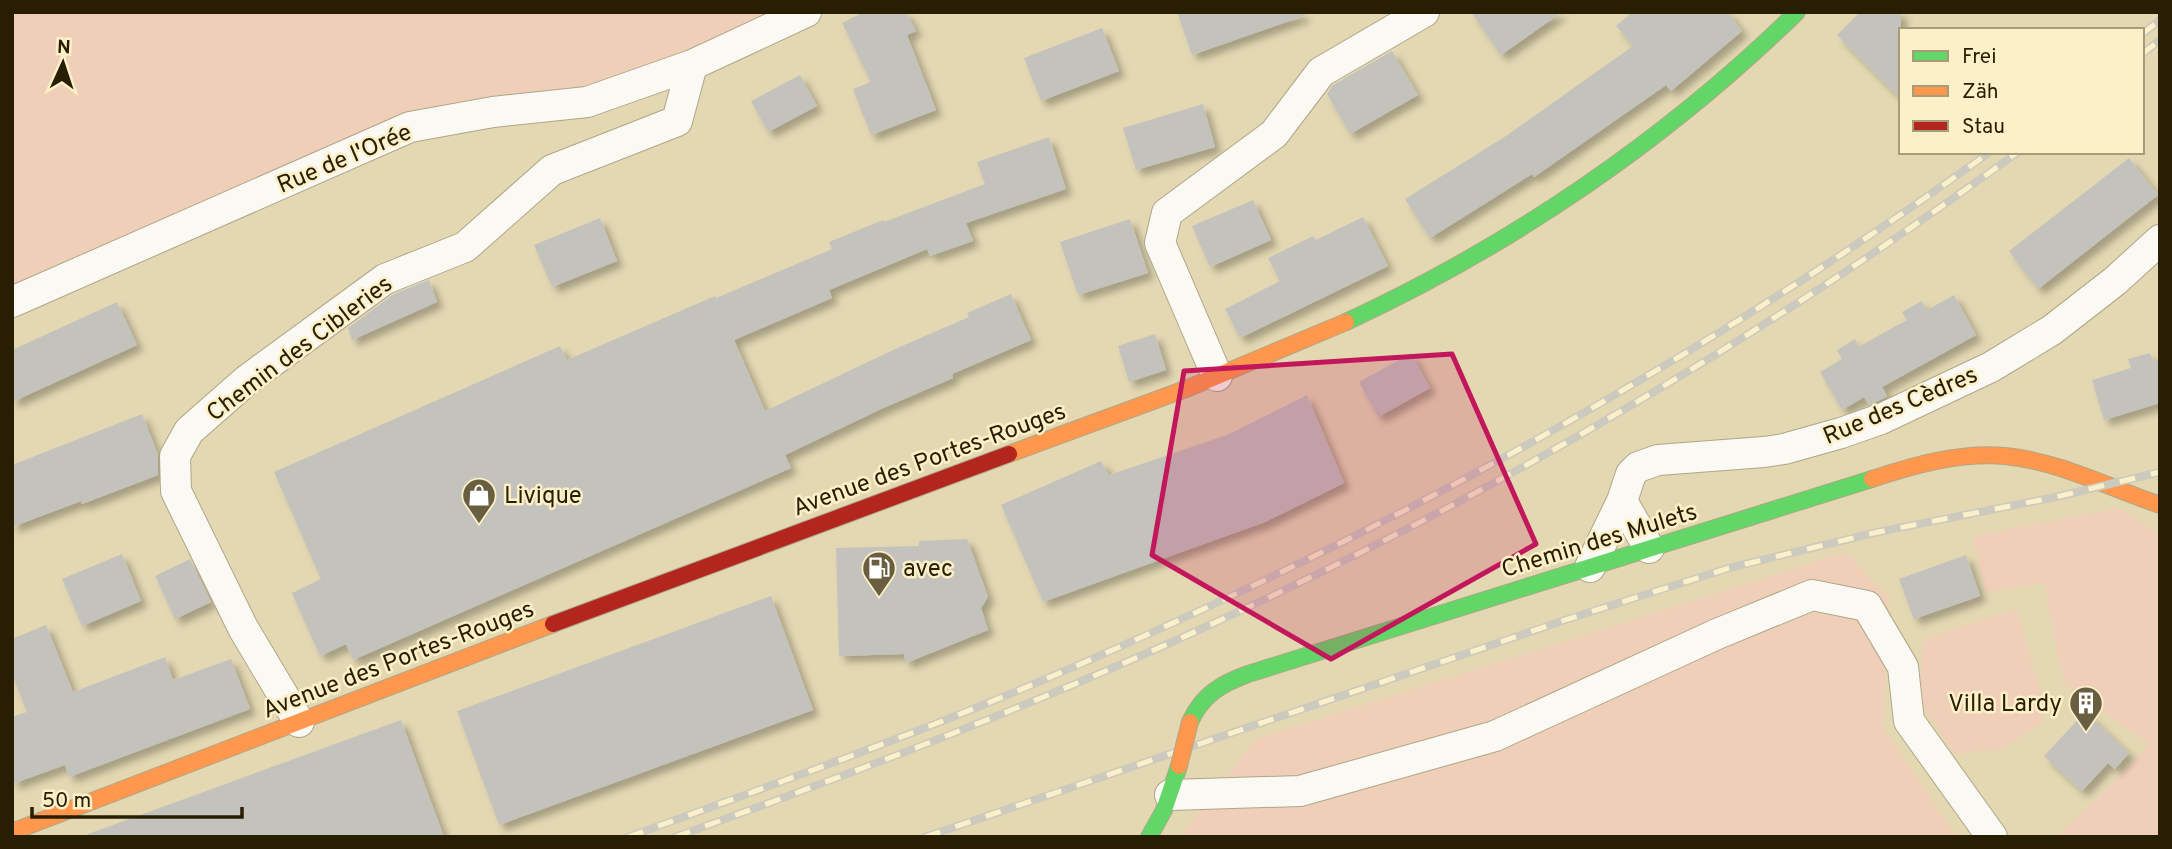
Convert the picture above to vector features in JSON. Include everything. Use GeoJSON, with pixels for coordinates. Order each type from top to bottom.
{"type":"FeatureCollection","features":[{"type":"Feature","properties":{"kind":"main road","name":"Avenue des Portes-Rouges"},"geometry":{"type":"LineString","coordinates":[[12,832],[529,633],[1217,376],[1317,335],[1423,283],[1526,225],[1653,140],[1747,62],[1797,12]]}},
{"type":"Feature","properties":{"kind":"main road","name":"Chemin des Mulets"},"geometry":{"type":"LineString","coordinates":[[1149,837],[1156,828],[1170,795],[1190,722],[1200,702],[1208,693],[1232,680],[1893,472],[1956,458],[2007,457],[2031,462],[2160,505]]}},
{"type":"Feature","properties":{"kind":"street","name":"Rue de l'Orée"},"geometry":{"type":"LineString","coordinates":[[12,302],[410,127],[493,112],[587,102],[692,65],[806,12]]}},
{"type":"Feature","properties":{"kind":"street"},"geometry":{"type":"LineString","coordinates":[[1217,376],[1160,243],[1167,213],[1274,134],[1321,72],[1424,12]]}},
{"type":"Feature","properties":{"kind":"street","name":"Chemin des Cibleries"},"geometry":{"type":"LineString","coordinates":[[299,722],[243,628],[176,491],[176,456],[188,431],[247,380],[385,279],[465,247],[552,170],[677,121],[692,65]]}},
{"type":"Feature","properties":{"kind":"street","name":"Rue des Cèdres"},"geometry":{"type":"LineString","coordinates":[[1590,567],[1622,501],[1631,474],[1647,463],[1672,458],[1764,452],[1802,445],[1881,419],[1918,403],[1991,367],[2052,330],[2115,281],[2160,240]]}},
{"type":"Feature","properties":{"kind":"street"},"geometry":{"type":"LineString","coordinates":[[1622,501],[1649,548]]}},
{"type":"Feature","properties":{"kind":"street"},"geometry":{"type":"LineString","coordinates":[[1170,795],[1300,791],[1495,736],[1717,634],[1812,596],[1867,606],[1903,667],[1909,721],[1992,837]]}},
{"type":"Feature","properties":{"kind":"highlighted area"},"geometry":{"type":"Polygon","coordinates":[[[1452,354],[1536,544],[1331,659],[1152,555],[1184,371],[1452,354]]]}},
{"type":"Feature","properties":{"kind":"shaded area"},"geometry":{"type":"Polygon","coordinates":[[[12,12],[806,12],[693,65],[410,127],[12,302],[12,12]]]}},
{"type":"Feature","properties":{"kind":"shaded area"},"geometry":{"type":"Polygon","coordinates":[[[2120,508],[2160,536],[2160,837],[2056,837],[2107,789],[2149,744],[2064,684],[2044,583],[1986,592],[1972,536],[2120,508]]]}},
{"type":"Feature","properties":{"kind":"shaded area"},"geometry":{"type":"Polygon","coordinates":[[[1846,552],[1889,598],[1883,728],[1957,837],[1180,837],[1256,739],[1846,552]]]}},
{"type":"Feature","properties":{"kind":"shaded area"},"geometry":{"type":"Polygon","coordinates":[[[2017,609],[2044,705],[2043,723],[2002,749],[1954,754],[1918,698],[1924,638],[2017,609]]]}},
{"type":"Feature","properties":{"kind":"building"},"geometry":{"type":"Polygon","coordinates":[[[864,12],[906,12],[916,31],[907,35],[936,110],[871,135],[853,89],[871,82],[842,23],[864,12]]]}},
{"type":"Feature","properties":{"kind":"building"},"geometry":{"type":"Polygon","coordinates":[[[1177,12],[1303,12],[1304,16],[1192,55],[1177,12]]]}},
{"type":"Feature","properties":{"kind":"building"},"geometry":{"type":"Polygon","coordinates":[[[1471,12],[1562,12],[1501,55],[1471,12]]]}},
{"type":"Feature","properties":{"kind":"building"},"geometry":{"type":"Polygon","coordinates":[[[1632,12],[1728,12],[1742,31],[1671,91],[1666,85],[1534,177],[1532,174],[1430,238],[1405,199],[1506,136],[1633,46],[1616,26],[1632,12]]]}},
{"type":"Feature","properties":{"kind":"building"},"geometry":{"type":"Polygon","coordinates":[[[1860,12],[1901,12],[1899,97],[1837,35],[1860,12]]]}},
{"type":"Feature","properties":{"kind":"building"},"geometry":{"type":"Polygon","coordinates":[[[1102,28],[1119,71],[1041,101],[1024,58],[1102,28]]]}},
{"type":"Feature","properties":{"kind":"building"},"geometry":{"type":"Polygon","coordinates":[[[1392,51],[1418,95],[1350,134],[1327,94],[1333,85],[1392,51]]]}},
{"type":"Feature","properties":{"kind":"building"},"geometry":{"type":"Polygon","coordinates":[[[800,75],[817,106],[768,132],[751,101],[800,75]]]}},
{"type":"Feature","properties":{"kind":"building"},"geometry":{"type":"Polygon","coordinates":[[[1203,104],[1215,147],[1136,170],[1123,128],[1203,104]]]}},
{"type":"Feature","properties":{"kind":"building","name":"Livique"},"geometry":{"type":"Polygon","coordinates":[[[1049,137],[1066,189],[966,223],[973,241],[930,256],[927,249],[829,290],[832,298],[734,340],[765,411],[969,317],[967,313],[1011,294],[1031,340],[952,374],[953,378],[785,455],[791,468],[353,660],[346,644],[320,656],[292,593],[321,579],[274,472],[560,346],[567,360],[832,249],[829,242],[985,184],[977,162],[1049,137]]]}},
{"type":"Feature","properties":{"kind":"building"},"geometry":{"type":"Polygon","coordinates":[[[2129,158],[2158,195],[2038,289],[2009,251],[2129,158]]]}},
{"type":"Feature","properties":{"kind":"building"},"geometry":{"type":"Polygon","coordinates":[[[1253,200],[1271,240],[1210,267],[1192,226],[1253,200]]]}},
{"type":"Feature","properties":{"kind":"building"},"geometry":{"type":"Polygon","coordinates":[[[1363,217],[1388,266],[1240,338],[1225,309],[1280,281],[1268,258],[1313,236],[1316,240],[1363,217]]]}},
{"type":"Feature","properties":{"kind":"building"},"geometry":{"type":"Polygon","coordinates":[[[600,218],[617,261],[552,287],[534,245],[600,218]]]}},
{"type":"Feature","properties":{"kind":"building"},"geometry":{"type":"Polygon","coordinates":[[[1130,219],[1148,273],[1078,295],[1060,242],[1130,219]]]}},
{"type":"Feature","properties":{"kind":"building"},"geometry":{"type":"Polygon","coordinates":[[[429,280],[437,302],[352,340],[348,328],[394,294],[429,280]]]}},
{"type":"Feature","properties":{"kind":"building"},"geometry":{"type":"Polygon","coordinates":[[[1954,295],[1976,335],[1882,387],[1887,396],[1884,398],[1869,405],[1864,397],[1842,410],[1820,372],[1842,359],[1837,350],[1855,339],[1859,347],[1907,320],[1902,312],[1922,301],[1927,310],[1954,295]]]}},
{"type":"Feature","properties":{"kind":"building"},"geometry":{"type":"Polygon","coordinates":[[[117,302],[137,345],[12,402],[12,350],[117,302]]]}},
{"type":"Feature","properties":{"kind":"building"},"geometry":{"type":"Polygon","coordinates":[[[1155,334],[1166,370],[1129,382],[1118,346],[1155,334]]]}},
{"type":"Feature","properties":{"kind":"building"},"geometry":{"type":"Polygon","coordinates":[[[1411,353],[1430,388],[1378,417],[1359,382],[1411,353]]]}},
{"type":"Feature","properties":{"kind":"building"},"geometry":{"type":"Polygon","coordinates":[[[2150,353],[2153,361],[2160,359],[2160,403],[2104,420],[2092,380],[2131,368],[2128,359],[2150,353]]]}},
{"type":"Feature","properties":{"kind":"building"},"geometry":{"type":"Polygon","coordinates":[[[1307,395],[1344,483],[1265,522],[1043,602],[1001,505],[1101,461],[1109,475],[1227,435],[1307,395]]]}},
{"type":"Feature","properties":{"kind":"building"},"geometry":{"type":"Polygon","coordinates":[[[142,414],[158,455],[158,475],[12,527],[12,465],[142,414]]]}},
{"type":"Feature","properties":{"kind":"building"},"geometry":{"type":"Polygon","coordinates":[[[967,539],[988,597],[981,608],[988,630],[906,663],[904,654],[839,656],[836,548],[919,546],[919,541],[967,539]]]}},
{"type":"Feature","properties":{"kind":"building"},"geometry":{"type":"Polygon","coordinates":[[[122,554],[141,601],[82,626],[62,579],[122,554]]]}},
{"type":"Feature","properties":{"kind":"building"},"geometry":{"type":"Polygon","coordinates":[[[1966,555],[1980,596],[1914,619],[1899,579],[1966,555]]]}},
{"type":"Feature","properties":{"kind":"building"},"geometry":{"type":"Polygon","coordinates":[[[190,559],[211,602],[175,619],[155,576],[190,559]]]}},
{"type":"Feature","properties":{"kind":"building"},"geometry":{"type":"Polygon","coordinates":[[[771,596],[813,710],[499,825],[457,711],[771,596]]]}},
{"type":"Feature","properties":{"kind":"building"},"geometry":{"type":"Polygon","coordinates":[[[46,625],[73,692],[165,657],[173,680],[231,659],[250,709],[69,777],[65,765],[12,784],[12,717],[27,712],[12,674],[12,639],[46,625]]]}},
{"type":"Feature","properties":{"kind":"building","name":"Villa Lardy"},"geometry":{"type":"Polygon","coordinates":[[[2085,712],[2129,753],[2115,769],[2108,763],[2082,791],[2044,756],[2085,712]]]}},
{"type":"Feature","properties":{"kind":"building"},"geometry":{"type":"Polygon","coordinates":[[[401,720],[444,837],[88,837],[88,834],[401,720]]]}},
{"type":"Feature","properties":{"kind":"railway"},"geometry":{"type":"LineString","coordinates":[[2144,32],[2160,20]]}},
{"type":"Feature","properties":{"kind":"railway"},"geometry":{"type":"LineString","coordinates":[[2144,52],[2160,40]]}},
{"type":"Feature","properties":{"kind":"railway"},"geometry":{"type":"LineString","coordinates":[[628,837],[872,748],[1017,691],[1145,636],[1396,515],[1519,449],[1759,308],[1876,232],[1987,154]]}},
{"type":"Feature","properties":{"kind":"railway"},"geometry":{"type":"LineString","coordinates":[[675,837],[878,762],[1080,682],[1212,624],[1422,521],[1627,408],[1727,347],[1826,285],[2015,154]]}},
{"type":"Feature","properties":{"kind":"railway"},"geometry":{"type":"LineString","coordinates":[[925,837],[1565,620],[1729,568],[1878,532],[2056,497],[2160,472]]}},
{"type":"Feature","properties":{"kind":"traffic: fast"},"geometry":{"type":"LineString","coordinates":[[1346,322],[1468,259],[1585,186],[1695,104],[1797,12]]}},
{"type":"Feature","properties":{"kind":"traffic: fast"},"geometry":{"type":"LineString","coordinates":[[1190,722],[1200,705],[1213,692],[1248,674],[1872,479]]}},
{"type":"Feature","properties":{"kind":"traffic: fast"},"geometry":{"type":"LineString","coordinates":[[1149,837],[1164,810],[1179,766]]}},
{"type":"Feature","properties":{"kind":"traffic: slow"},"geometry":{"type":"LineString","coordinates":[[1009,454],[1191,387],[1346,322]]}},
{"type":"Feature","properties":{"kind":"traffic: slow"},"geometry":{"type":"LineString","coordinates":[[1872,479],[1954,458],[2005,456],[2064,469],[2160,505]]}},
{"type":"Feature","properties":{"kind":"traffic: slow"},"geometry":{"type":"LineString","coordinates":[[12,832],[553,624]]}},
{"type":"Feature","properties":{"kind":"traffic: slow"},"geometry":{"type":"LineString","coordinates":[[1179,766],[1190,722]]}},
{"type":"Feature","properties":{"kind":"traffic: jam"},"geometry":{"type":"LineString","coordinates":[[553,624],[1009,454]]}},
{"type":"Feature","properties":{"kind":"place","name":"Livique"},"geometry":{"type":"Point","coordinates":[479,525]}},
{"type":"Feature","properties":{"kind":"place","name":"avec"},"geometry":{"type":"Point","coordinates":[879,598]}},
{"type":"Feature","properties":{"kind":"place","name":"Villa Lardy"},"geometry":{"type":"Point","coordinates":[2086,733]}}]}
